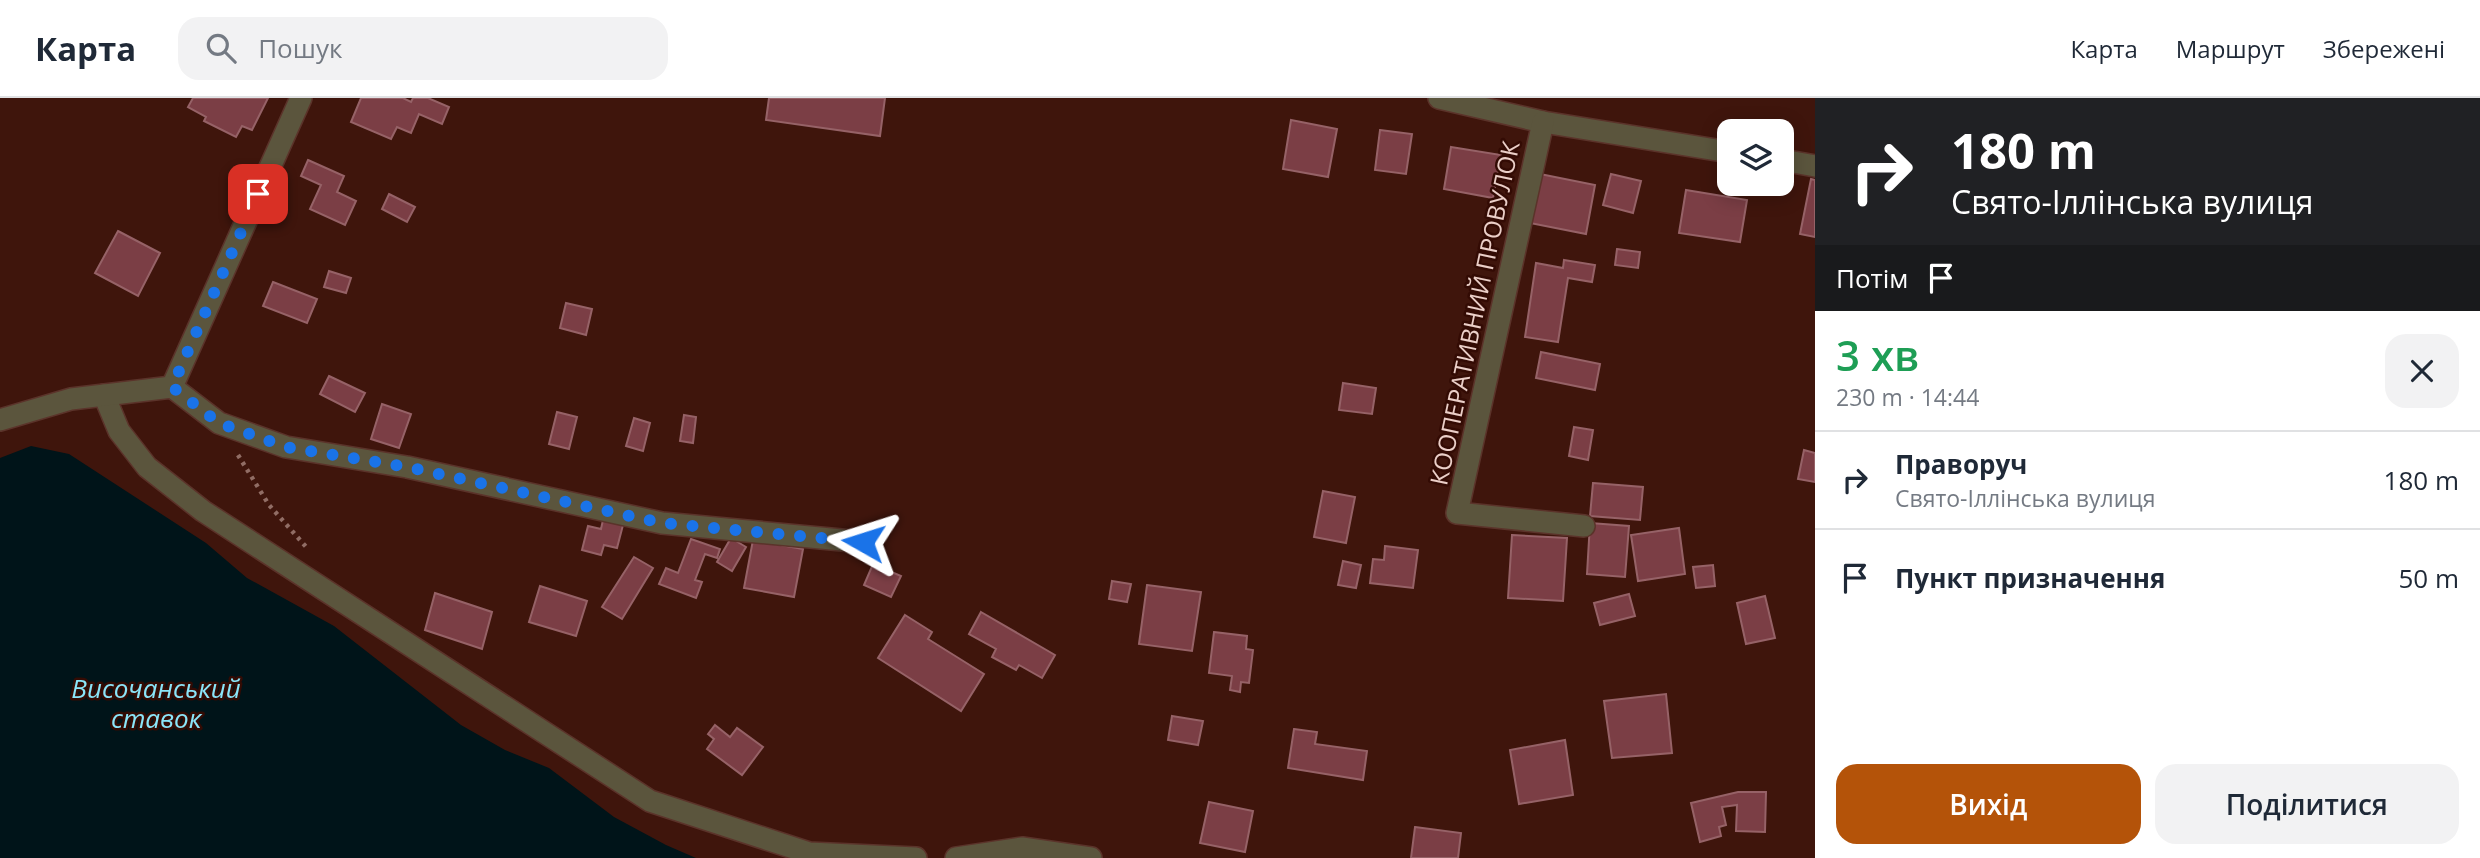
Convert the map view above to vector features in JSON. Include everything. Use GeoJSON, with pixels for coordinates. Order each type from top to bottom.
{"type":"FeatureCollection","features":[{"type":"Feature","properties":{"kind":"street"},"geometry":{"type":"LineString","coordinates":[[172,387],[301,98]]}},
{"type":"Feature","properties":{"kind":"street"},"geometry":{"type":"LineString","coordinates":[[1439,98],[1543,122],[1717,150]]}},
{"type":"Feature","properties":{"kind":"street","name":"КООПЕРАТИВНИЙ ПРОВУЛОК"},"geometry":{"type":"LineString","coordinates":[[1543,122],[1457,513],[1584,526]]}},
{"type":"Feature","properties":{"kind":"street"},"geometry":{"type":"LineString","coordinates":[[1794,162],[1815,166]]}},
{"type":"Feature","properties":{"kind":"street"},"geometry":{"type":"LineString","coordinates":[[0,420],[71,399],[172,387],[219,423],[286,447],[407,467],[662,523],[863,542]]}},
{"type":"Feature","properties":{"kind":"street"},"geometry":{"type":"LineString","coordinates":[[104,395],[119,431],[147,467],[203,512],[650,801],[809,853],[916,858]]}},
{"type":"Feature","properties":{"kind":"street"},"geometry":{"type":"LineString","coordinates":[[956,858],[1022,848],[1091,858]]}},
{"type":"Feature","properties":{"kind":"path"},"geometry":{"type":"LineString","coordinates":[[219,423],[269,505],[314,555]]}},
{"type":"Feature","properties":{"kind":"water","name":"Височанський ставок"},"geometry":{"type":"Polygon","coordinates":[[[31,446],[69,454],[206,543],[247,578],[334,626],[461,725],[505,750],[549,768],[614,817],[696,858],[0,858],[0,458],[31,446]]]}},
{"type":"Feature","properties":{"kind":"building"},"geometry":{"type":"Polygon","coordinates":[[[193,98],[268,98],[252,130],[242,126],[236,137],[204,121],[206,117],[188,107],[193,98]]]}},
{"type":"Feature","properties":{"kind":"building"},"geometry":{"type":"Polygon","coordinates":[[[361,98],[403,98],[411,102],[413,98],[428,98],[449,107],[442,124],[419,114],[411,133],[397,127],[391,139],[351,122],[361,98]]]}},
{"type":"Feature","properties":{"kind":"building"},"geometry":{"type":"Polygon","coordinates":[[[769,98],[885,98],[880,136],[766,120],[769,98]]]}},
{"type":"Feature","properties":{"kind":"building"},"geometry":{"type":"Polygon","coordinates":[[[1291,120],[1337,129],[1328,177],[1283,169],[1291,120]]]}},
{"type":"Feature","properties":{"kind":"building"},"geometry":{"type":"Polygon","coordinates":[[[1380,130],[1412,134],[1406,174],[1375,170],[1380,130]]]}},
{"type":"Feature","properties":{"kind":"building"},"geometry":{"type":"Polygon","coordinates":[[[1451,147],[1501,155],[1493,198],[1444,189],[1451,147]]]}},
{"type":"Feature","properties":{"kind":"building"},"geometry":{"type":"Polygon","coordinates":[[[308,160],[344,176],[337,192],[356,201],[345,225],[310,209],[321,185],[301,176],[308,160]]]}},
{"type":"Feature","properties":{"kind":"building"},"geometry":{"type":"Polygon","coordinates":[[[1540,174],[1595,185],[1586,234],[1530,223],[1540,174]]]}},
{"type":"Feature","properties":{"kind":"building"},"geometry":{"type":"Polygon","coordinates":[[[1611,174],[1641,181],[1633,213],[1603,205],[1611,174]]]}},
{"type":"Feature","properties":{"kind":"building"},"geometry":{"type":"Polygon","coordinates":[[[1811,179],[1815,180],[1815,237],[1800,234],[1811,179]]]}},
{"type":"Feature","properties":{"kind":"building"},"geometry":{"type":"Polygon","coordinates":[[[1686,190],[1747,200],[1740,242],[1679,233],[1686,190]]]}},
{"type":"Feature","properties":{"kind":"building"},"geometry":{"type":"Polygon","coordinates":[[[389,194],[415,207],[407,222],[382,209],[389,194]]]}},
{"type":"Feature","properties":{"kind":"building"},"geometry":{"type":"Polygon","coordinates":[[[118,231],[160,253],[138,296],[95,273],[118,231]]]}},
{"type":"Feature","properties":{"kind":"building"},"geometry":{"type":"Polygon","coordinates":[[[1617,249],[1640,252],[1638,268],[1615,265],[1617,249]]]}},
{"type":"Feature","properties":{"kind":"building"},"geometry":{"type":"Polygon","coordinates":[[[1564,260],[1595,265],[1592,282],[1568,278],[1558,342],[1525,337],[1536,263],[1563,268],[1564,260]]]}},
{"type":"Feature","properties":{"kind":"building"},"geometry":{"type":"Polygon","coordinates":[[[329,271],[351,278],[346,293],[324,287],[329,271]]]}},
{"type":"Feature","properties":{"kind":"building"},"geometry":{"type":"Polygon","coordinates":[[[273,282],[317,299],[307,323],[263,306],[273,282]]]}},
{"type":"Feature","properties":{"kind":"building"},"geometry":{"type":"Polygon","coordinates":[[[566,303],[592,309],[586,335],[560,328],[566,303]]]}},
{"type":"Feature","properties":{"kind":"building"},"geometry":{"type":"Polygon","coordinates":[[[1541,352],[1600,364],[1595,390],[1536,378],[1541,352]]]}},
{"type":"Feature","properties":{"kind":"building"},"geometry":{"type":"Polygon","coordinates":[[[329,376],[365,393],[355,412],[320,394],[329,376]]]}},
{"type":"Feature","properties":{"kind":"building"},"geometry":{"type":"Polygon","coordinates":[[[1343,383],[1376,388],[1372,414],[1339,410],[1343,383]]]}},
{"type":"Feature","properties":{"kind":"building"},"geometry":{"type":"Polygon","coordinates":[[[382,404],[411,414],[399,448],[371,439],[382,404]]]}},
{"type":"Feature","properties":{"kind":"building"},"geometry":{"type":"Polygon","coordinates":[[[557,412],[577,417],[569,449],[549,444],[557,412]]]}},
{"type":"Feature","properties":{"kind":"building"},"geometry":{"type":"Polygon","coordinates":[[[684,415],[696,417],[693,443],[680,441],[684,415]]]}},
{"type":"Feature","properties":{"kind":"building"},"geometry":{"type":"Polygon","coordinates":[[[634,418],[650,423],[643,451],[626,446],[634,418]]]}},
{"type":"Feature","properties":{"kind":"building"},"geometry":{"type":"Polygon","coordinates":[[[1574,427],[1593,430],[1588,460],[1569,456],[1574,427]]]}},
{"type":"Feature","properties":{"kind":"building"},"geometry":{"type":"Polygon","coordinates":[[[1804,450],[1815,453],[1815,482],[1798,479],[1804,450]]]}},
{"type":"Feature","properties":{"kind":"building"},"geometry":{"type":"Polygon","coordinates":[[[1593,483],[1643,487],[1640,520],[1590,516],[1593,483]]]}},
{"type":"Feature","properties":{"kind":"building"},"geometry":{"type":"Polygon","coordinates":[[[1323,491],[1355,497],[1346,543],[1314,537],[1323,491]]]}},
{"type":"Feature","properties":{"kind":"building"},"geometry":{"type":"Polygon","coordinates":[[[603,520],[623,525],[617,548],[604,545],[601,555],[582,550],[588,526],[601,529],[603,520]]]}},
{"type":"Feature","properties":{"kind":"building"},"geometry":{"type":"Polygon","coordinates":[[[1590,523],[1629,526],[1625,577],[1587,574],[1590,523]]]}},
{"type":"Feature","properties":{"kind":"building"},"geometry":{"type":"Polygon","coordinates":[[[1679,528],[1685,574],[1638,581],[1631,535],[1679,528]]]}},
{"type":"Feature","properties":{"kind":"building"},"geometry":{"type":"Polygon","coordinates":[[[1512,535],[1567,538],[1563,601],[1508,598],[1512,535]]]}},
{"type":"Feature","properties":{"kind":"building"},"geometry":{"type":"Polygon","coordinates":[[[731,538],[746,547],[732,571],[717,562],[731,538]]]}},
{"type":"Feature","properties":{"kind":"building"},"geometry":{"type":"Polygon","coordinates":[[[691,539],[720,549],[717,558],[705,554],[695,580],[702,582],[696,598],[659,584],[666,568],[678,573],[691,539]]]}},
{"type":"Feature","properties":{"kind":"building"},"geometry":{"type":"Polygon","coordinates":[[[753,540],[803,549],[794,597],[744,588],[753,540]]]}},
{"type":"Feature","properties":{"kind":"building"},"geometry":{"type":"Polygon","coordinates":[[[1385,546],[1418,550],[1413,588],[1370,583],[1373,559],[1384,560],[1385,546]]]}},
{"type":"Feature","properties":{"kind":"building"},"geometry":{"type":"Polygon","coordinates":[[[634,557],[653,568],[622,619],[602,607],[634,557]]]}},
{"type":"Feature","properties":{"kind":"building"},"geometry":{"type":"Polygon","coordinates":[[[1343,561],[1361,565],[1356,588],[1338,585],[1343,561]]]}},
{"type":"Feature","properties":{"kind":"building"},"geometry":{"type":"Polygon","coordinates":[[[873,564],[901,576],[891,597],[864,585],[873,564]]]}},
{"type":"Feature","properties":{"kind":"building"},"geometry":{"type":"Polygon","coordinates":[[[1713,565],[1715,586],[1696,588],[1693,567],[1713,565]]]}},
{"type":"Feature","properties":{"kind":"building"},"geometry":{"type":"Polygon","coordinates":[[[1112,581],[1131,584],[1127,602],[1109,599],[1112,581]]]}},
{"type":"Feature","properties":{"kind":"building"},"geometry":{"type":"Polygon","coordinates":[[[1147,585],[1201,592],[1192,651],[1139,644],[1147,585]]]}},
{"type":"Feature","properties":{"kind":"building"},"geometry":{"type":"Polygon","coordinates":[[[540,586],[587,601],[576,636],[529,622],[540,586]]]}},
{"type":"Feature","properties":{"kind":"building"},"geometry":{"type":"Polygon","coordinates":[[[435,593],[492,612],[482,649],[425,630],[435,593]]]}},
{"type":"Feature","properties":{"kind":"building"},"geometry":{"type":"Polygon","coordinates":[[[1629,594],[1635,616],[1600,625],[1594,603],[1629,594]]]}},
{"type":"Feature","properties":{"kind":"building"},"geometry":{"type":"Polygon","coordinates":[[[1765,596],[1775,638],[1746,644],[1737,603],[1765,596]]]}},
{"type":"Feature","properties":{"kind":"building"},"geometry":{"type":"Polygon","coordinates":[[[981,612],[1055,655],[1042,678],[1019,665],[1016,670],[992,657],[996,649],[969,634],[981,612]]]}},
{"type":"Feature","properties":{"kind":"building"},"geometry":{"type":"Polygon","coordinates":[[[905,615],[932,632],[928,639],[984,674],[961,711],[878,658],[905,615]]]}},
{"type":"Feature","properties":{"kind":"building"},"geometry":{"type":"Polygon","coordinates":[[[1214,632],[1247,636],[1246,649],[1253,650],[1249,683],[1241,682],[1240,692],[1230,690],[1232,676],[1209,673],[1214,632]]]}},
{"type":"Feature","properties":{"kind":"building"},"geometry":{"type":"Polygon","coordinates":[[[1666,694],[1672,753],[1612,758],[1604,701],[1666,694]]]}},
{"type":"Feature","properties":{"kind":"building"},"geometry":{"type":"Polygon","coordinates":[[[1172,716],[1203,721],[1198,745],[1168,740],[1172,716]]]}},
{"type":"Feature","properties":{"kind":"building"},"geometry":{"type":"Polygon","coordinates":[[[715,725],[730,737],[737,728],[763,747],[742,775],[707,749],[714,739],[708,734],[715,725]]]}},
{"type":"Feature","properties":{"kind":"building"},"geometry":{"type":"Polygon","coordinates":[[[1294,729],[1317,732],[1315,744],[1367,751],[1363,780],[1288,768],[1294,729]]]}},
{"type":"Feature","properties":{"kind":"building"},"geometry":{"type":"Polygon","coordinates":[[[1565,740],[1573,795],[1519,804],[1510,750],[1565,740]]]}},
{"type":"Feature","properties":{"kind":"building"},"geometry":{"type":"Polygon","coordinates":[[[1738,792],[1766,792],[1765,832],[1736,831],[1737,805],[1722,807],[1726,825],[1719,827],[1721,836],[1700,842],[1691,803],[1738,792]]]}},
{"type":"Feature","properties":{"kind":"building"},"geometry":{"type":"Polygon","coordinates":[[[1209,802],[1253,811],[1245,852],[1200,843],[1209,802]]]}},
{"type":"Feature","properties":{"kind":"building"},"geometry":{"type":"Polygon","coordinates":[[[1415,827],[1461,833],[1458,858],[1411,858],[1415,827]]]}},
{"type":"Feature","properties":{"kind":"route"},"geometry":{"type":"LineString","coordinates":[[258,194],[172,387],[219,423],[286,447],[407,467],[662,523],[863,542]]}}]}
